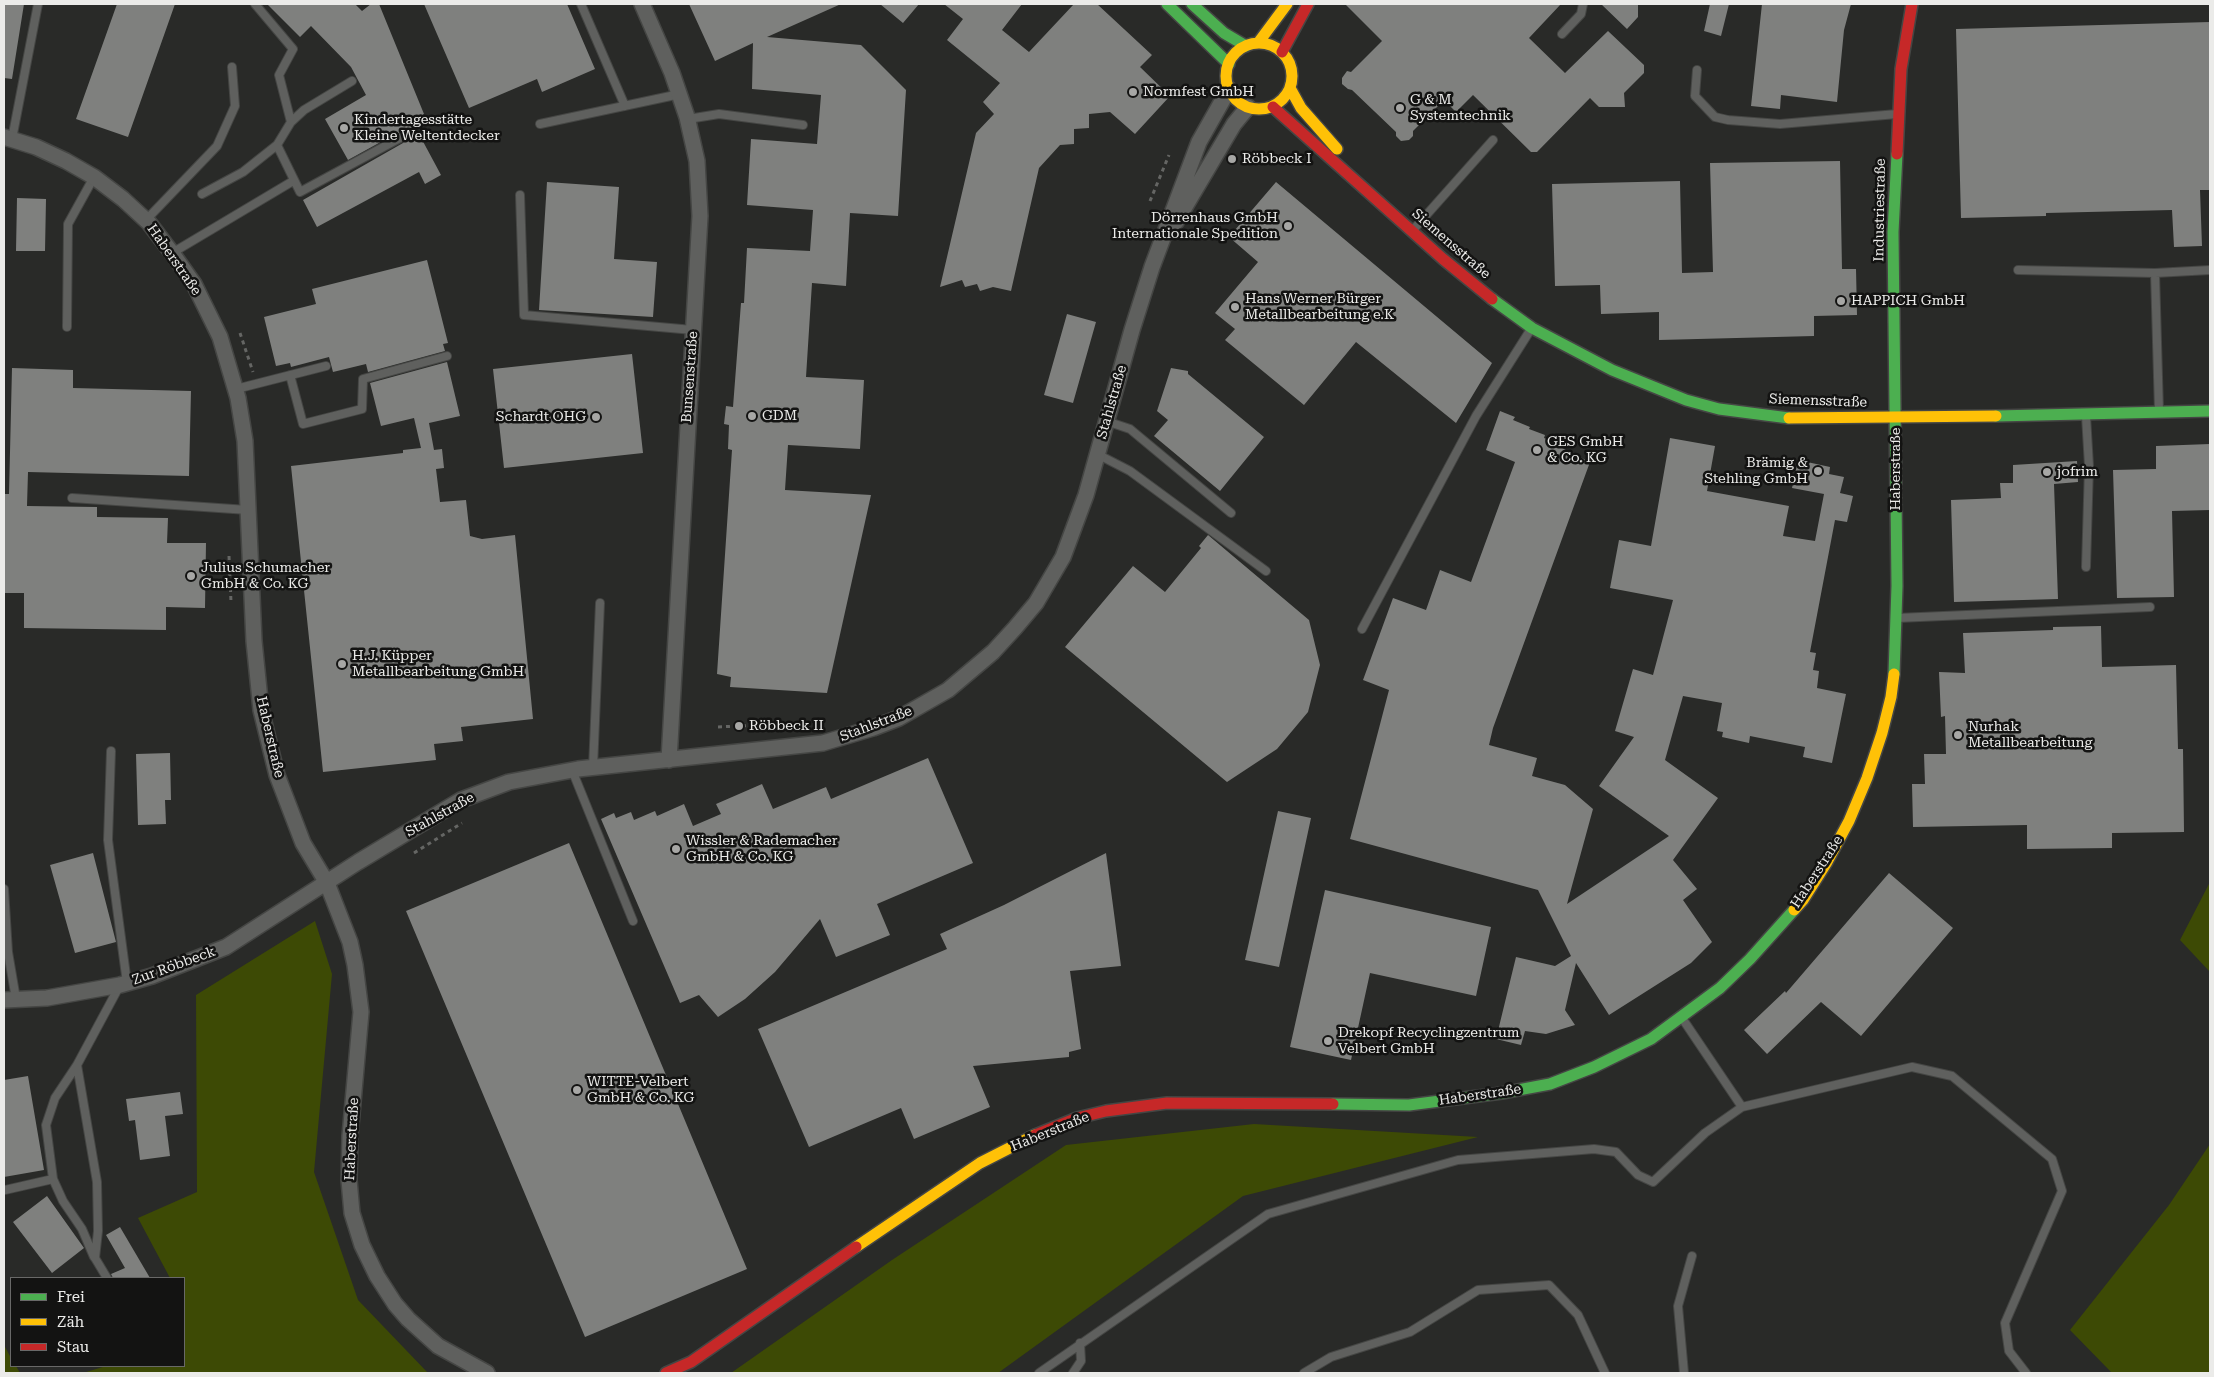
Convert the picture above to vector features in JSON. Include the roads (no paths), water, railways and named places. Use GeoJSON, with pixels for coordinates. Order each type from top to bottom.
{"type":"FeatureCollection","features":[{"type":"Feature","properties":{"kind":"street","name":"Bunsenstraße"},"geometry":{"type":"LineString","coordinates":[[642,4],[680,94],[698,160],[700,216],[669,760]]}},
{"type":"Feature","properties":{"kind":"street"},"geometry":{"type":"LineString","coordinates":[[1167,4],[1228,64]]}},
{"type":"Feature","properties":{"kind":"street"},"geometry":{"type":"LineString","coordinates":[[1192,4],[1224,33],[1246,46]]}},
{"type":"Feature","properties":{"kind":"street"},"geometry":{"type":"LineString","coordinates":[[1258,43],[1287,4]]}},
{"type":"Feature","properties":{"kind":"street"},"geometry":{"type":"LineString","coordinates":[[1282,52],[1308,4]]}},
{"type":"Feature","properties":{"kind":"street","name":"Industriestraße"},"geometry":{"type":"LineString","coordinates":[[1896,418],[1893,232],[1901,69],[1912,4]]}},
{"type":"Feature","properties":{"kind":"street"},"geometry":{"type":"LineString","coordinates":[[1258,43],[1282,52],[1293,75],[1290,88],[1283,99],[1273,107],[1260,109],[1248,107],[1236,100],[1229,89],[1226,77],[1228,64],[1235,53],[1246,46],[1258,43]]}},
{"type":"Feature","properties":{"kind":"street","name":"Siemensstraße"},"geometry":{"type":"LineString","coordinates":[[1290,88],[1301,108],[1394,214]]}},
{"type":"Feature","properties":{"kind":"street","name":"Stahlstraße"},"geometry":{"type":"LineString","coordinates":[[327,883],[358,862],[462,800],[509,782],[572,770],[823,743],[899,718],[948,690],[993,652],[1036,603],[1053,576],[1072,537],[1138,309],[1199,142],[1229,89]]}},
{"type":"Feature","properties":{"kind":"street","name":"Stahlstraße"},"geometry":{"type":"LineString","coordinates":[[1160,247],[1234,124],[1248,107]]}},
{"type":"Feature","properties":{"kind":"street","name":"Siemensstraße"},"geometry":{"type":"LineString","coordinates":[[1273,107],[1488,295],[1532,328],[1612,370],[1686,400],[1719,409],[1786,418],[1896,418],[2210,411]]}},
{"type":"Feature","properties":{"kind":"street","name":"Haberstraße"},"geometry":{"type":"LineString","coordinates":[[8,138],[66,160],[94,177],[123,199],[146,220],[194,284],[208,310],[228,359],[236,389],[245,441],[254,641],[261,710],[277,775],[303,843],[327,883],[350,942],[355,965],[361,1012],[350,1136],[349,1180],[352,1213],[362,1245],[377,1276],[395,1304],[408,1319],[438,1346],[487,1373]]}},
{"type":"Feature","properties":{"kind":"street","name":"Haberstraße"},"geometry":{"type":"LineString","coordinates":[[666,1373],[691,1362],[721,1342],[934,1192],[980,1163],[1028,1138],[1077,1118],[1114,1110],[1167,1103],[1304,1102],[1409,1105],[1502,1093],[1550,1084],[1594,1067],[1651,1039],[1682,1018],[1720,988],[1757,952],[1803,900],[1836,846],[1864,786],[1882,733],[1891,697],[1896,659],[1896,418]]}},
{"type":"Feature","properties":{"kind":"street","name":"Zur Röbbeck"},"geometry":{"type":"LineString","coordinates":[[10,1000],[47,998],[123,984],[152,976],[226,947],[327,883]]}},
{"type":"Feature","properties":{"kind":"lane"},"geometry":{"type":"LineString","coordinates":[[8,138],[38,4]]}},
{"type":"Feature","properties":{"kind":"lane"},"geometry":{"type":"LineString","coordinates":[[255,4],[293,49],[279,75],[291,122]]}},
{"type":"Feature","properties":{"kind":"lane"},"geometry":{"type":"LineString","coordinates":[[582,4],[625,106]]}},
{"type":"Feature","properties":{"kind":"lane"},"geometry":{"type":"LineString","coordinates":[[1562,34],[1581,14],[1583,4]]}},
{"type":"Feature","properties":{"kind":"lane"},"geometry":{"type":"LineString","coordinates":[[146,220],[218,146],[235,106],[232,67]]}},
{"type":"Feature","properties":{"kind":"lane"},"geometry":{"type":"LineString","coordinates":[[1697,70],[1695,96],[1715,117],[1728,120],[1780,124],[1898,114]]}},
{"type":"Feature","properties":{"kind":"lane"},"geometry":{"type":"LineString","coordinates":[[202,194],[244,172],[277,145],[291,122],[304,110],[352,81]]}},
{"type":"Feature","properties":{"kind":"lane"},"geometry":{"type":"LineString","coordinates":[[540,124],[680,94]]}},
{"type":"Feature","properties":{"kind":"lane"},"geometry":{"type":"LineString","coordinates":[[688,119],[719,114],[803,126]]}},
{"type":"Feature","properties":{"kind":"lane"},"geometry":{"type":"LineString","coordinates":[[277,145],[300,192],[400,138]]}},
{"type":"Feature","properties":{"kind":"lane"},"geometry":{"type":"LineString","coordinates":[[1413,230],[1493,140]]}},
{"type":"Feature","properties":{"kind":"lane"},"geometry":{"type":"LineString","coordinates":[[67,327],[68,224],[94,177]]}},
{"type":"Feature","properties":{"kind":"lane"},"geometry":{"type":"LineString","coordinates":[[172,253],[293,180]]}},
{"type":"Feature","properties":{"kind":"lane"},"geometry":{"type":"LineString","coordinates":[[520,195],[524,315],[694,330]]}},
{"type":"Feature","properties":{"kind":"lane"},"geometry":{"type":"LineString","coordinates":[[2018,270],[2155,273],[2210,270]]}},
{"type":"Feature","properties":{"kind":"lane"},"geometry":{"type":"LineString","coordinates":[[2155,273],[2159,413]]}},
{"type":"Feature","properties":{"kind":"lane"},"geometry":{"type":"LineString","coordinates":[[1362,629],[1476,416],[1532,328]]}},
{"type":"Feature","properties":{"kind":"lane"},"geometry":{"type":"LineString","coordinates":[[290,375],[304,424],[362,409],[363,379],[447,356]]}},
{"type":"Feature","properties":{"kind":"lane"},"geometry":{"type":"LineString","coordinates":[[236,389],[326,366]]}},
{"type":"Feature","properties":{"kind":"lane"},"geometry":{"type":"LineString","coordinates":[[2086,414],[2089,466],[2086,567]]}},
{"type":"Feature","properties":{"kind":"lane"},"geometry":{"type":"LineString","coordinates":[[1106,421],[1130,429],[1231,513]]}},
{"type":"Feature","properties":{"kind":"lane"},"geometry":{"type":"LineString","coordinates":[[1097,454],[1130,471],[1266,571]]}},
{"type":"Feature","properties":{"kind":"lane"},"geometry":{"type":"LineString","coordinates":[[72,498],[248,510]]}},
{"type":"Feature","properties":{"kind":"lane"},"geometry":{"type":"LineString","coordinates":[[593,768],[600,603]]}},
{"type":"Feature","properties":{"kind":"lane"},"geometry":{"type":"LineString","coordinates":[[1897,618],[2150,607]]}},
{"type":"Feature","properties":{"kind":"lane"},"geometry":{"type":"LineString","coordinates":[[106,1277],[95,1258],[82,1229],[63,1201],[53,1179],[46,1125],[55,1098],[77,1065],[123,984],[108,840],[111,751]]}},
{"type":"Feature","properties":{"kind":"lane"},"geometry":{"type":"LineString","coordinates":[[572,770],[633,921]]}},
{"type":"Feature","properties":{"kind":"lane"},"geometry":{"type":"LineString","coordinates":[[4,889],[10,1000]]}},
{"type":"Feature","properties":{"kind":"lane"},"geometry":{"type":"LineString","coordinates":[[1682,1018],[1742,1107]]}},
{"type":"Feature","properties":{"kind":"lane"},"geometry":{"type":"LineString","coordinates":[[77,1065],[97,1182],[98,1231],[95,1258]]}},
{"type":"Feature","properties":{"kind":"lane"},"geometry":{"type":"LineString","coordinates":[[1039,1373],[1268,1214],[1458,1160],[1594,1149],[1616,1152],[1638,1175],[1653,1182],[1705,1133],[1742,1107],[1912,1067],[1952,1076],[2052,1160],[2062,1191],[2005,1323],[2009,1351],[2026,1373]]}},
{"type":"Feature","properties":{"kind":"lane"},"geometry":{"type":"LineString","coordinates":[[5,1190],[53,1179]]}},
{"type":"Feature","properties":{"kind":"lane"},"geometry":{"type":"LineString","coordinates":[[1684,1373],[1678,1306],[1692,1256]]}},
{"type":"Feature","properties":{"kind":"lane"},"geometry":{"type":"LineString","coordinates":[[1304,1373],[1331,1357],[1410,1332],[1478,1290],[1549,1285],[1578,1315],[1604,1373]]}},
{"type":"Feature","properties":{"kind":"lane"},"geometry":{"type":"LineString","coordinates":[[1073,1373],[1081,1361],[1080,1343]]}},
{"type":"Feature","properties":{"kind":"place","name":"Normfest GmbH"},"geometry":{"type":"Point","coordinates":[1133,92]}},
{"type":"Feature","properties":{"kind":"place","name":"G & M Systemtechnik"},"geometry":{"type":"Point","coordinates":[1400,108]}},
{"type":"Feature","properties":{"kind":"place","name":"Kindertagesstätte Kleine Weltentdecker"},"geometry":{"type":"Point","coordinates":[344,128]}},
{"type":"Feature","properties":{"kind":"place","name":"Röbbeck I"},"geometry":{"type":"Point","coordinates":[1232,159]}},
{"type":"Feature","properties":{"kind":"place","name":"Dörrenhaus GmbH Internationale Spedition"},"geometry":{"type":"Point","coordinates":[1288,226]}},
{"type":"Feature","properties":{"kind":"place","name":"HAPPICH GmbH"},"geometry":{"type":"Point","coordinates":[1841,301]}},
{"type":"Feature","properties":{"kind":"place","name":"Hans Werner Bürger Metallbearbeitung e.K"},"geometry":{"type":"Point","coordinates":[1235,307]}},
{"type":"Feature","properties":{"kind":"place","name":"GDM"},"geometry":{"type":"Point","coordinates":[752,416]}},
{"type":"Feature","properties":{"kind":"place","name":"Schardt OHG"},"geometry":{"type":"Point","coordinates":[596,417]}},
{"type":"Feature","properties":{"kind":"place","name":"GES GmbH & Co. KG"},"geometry":{"type":"Point","coordinates":[1537,450]}},
{"type":"Feature","properties":{"kind":"place","name":"Brämig & Stehling GmbH"},"geometry":{"type":"Point","coordinates":[1818,471]}},
{"type":"Feature","properties":{"kind":"place","name":"jofrim"},"geometry":{"type":"Point","coordinates":[2047,472]}},
{"type":"Feature","properties":{"kind":"place","name":"Julius Schumacher GmbH & Co. KG"},"geometry":{"type":"Point","coordinates":[191,576]}},
{"type":"Feature","properties":{"kind":"place","name":"H.J. Küpper Metallbearbeitung GmbH"},"geometry":{"type":"Point","coordinates":[342,664]}},
{"type":"Feature","properties":{"kind":"place","name":"Röbbeck II"},"geometry":{"type":"Point","coordinates":[739,726]}},
{"type":"Feature","properties":{"kind":"place","name":"Nurhak Metallbearbeitung"},"geometry":{"type":"Point","coordinates":[1958,735]}},
{"type":"Feature","properties":{"kind":"place","name":"Wissler & Rademacher GmbH & Co. KG"},"geometry":{"type":"Point","coordinates":[676,849]}},
{"type":"Feature","properties":{"kind":"place","name":"Drekopf Recyclingzentrum Velbert GmbH"},"geometry":{"type":"Point","coordinates":[1328,1041]}},
{"type":"Feature","properties":{"kind":"place","name":"WITTE-Velbert GmbH & Co. KG"},"geometry":{"type":"Point","coordinates":[577,1090]}}]}
